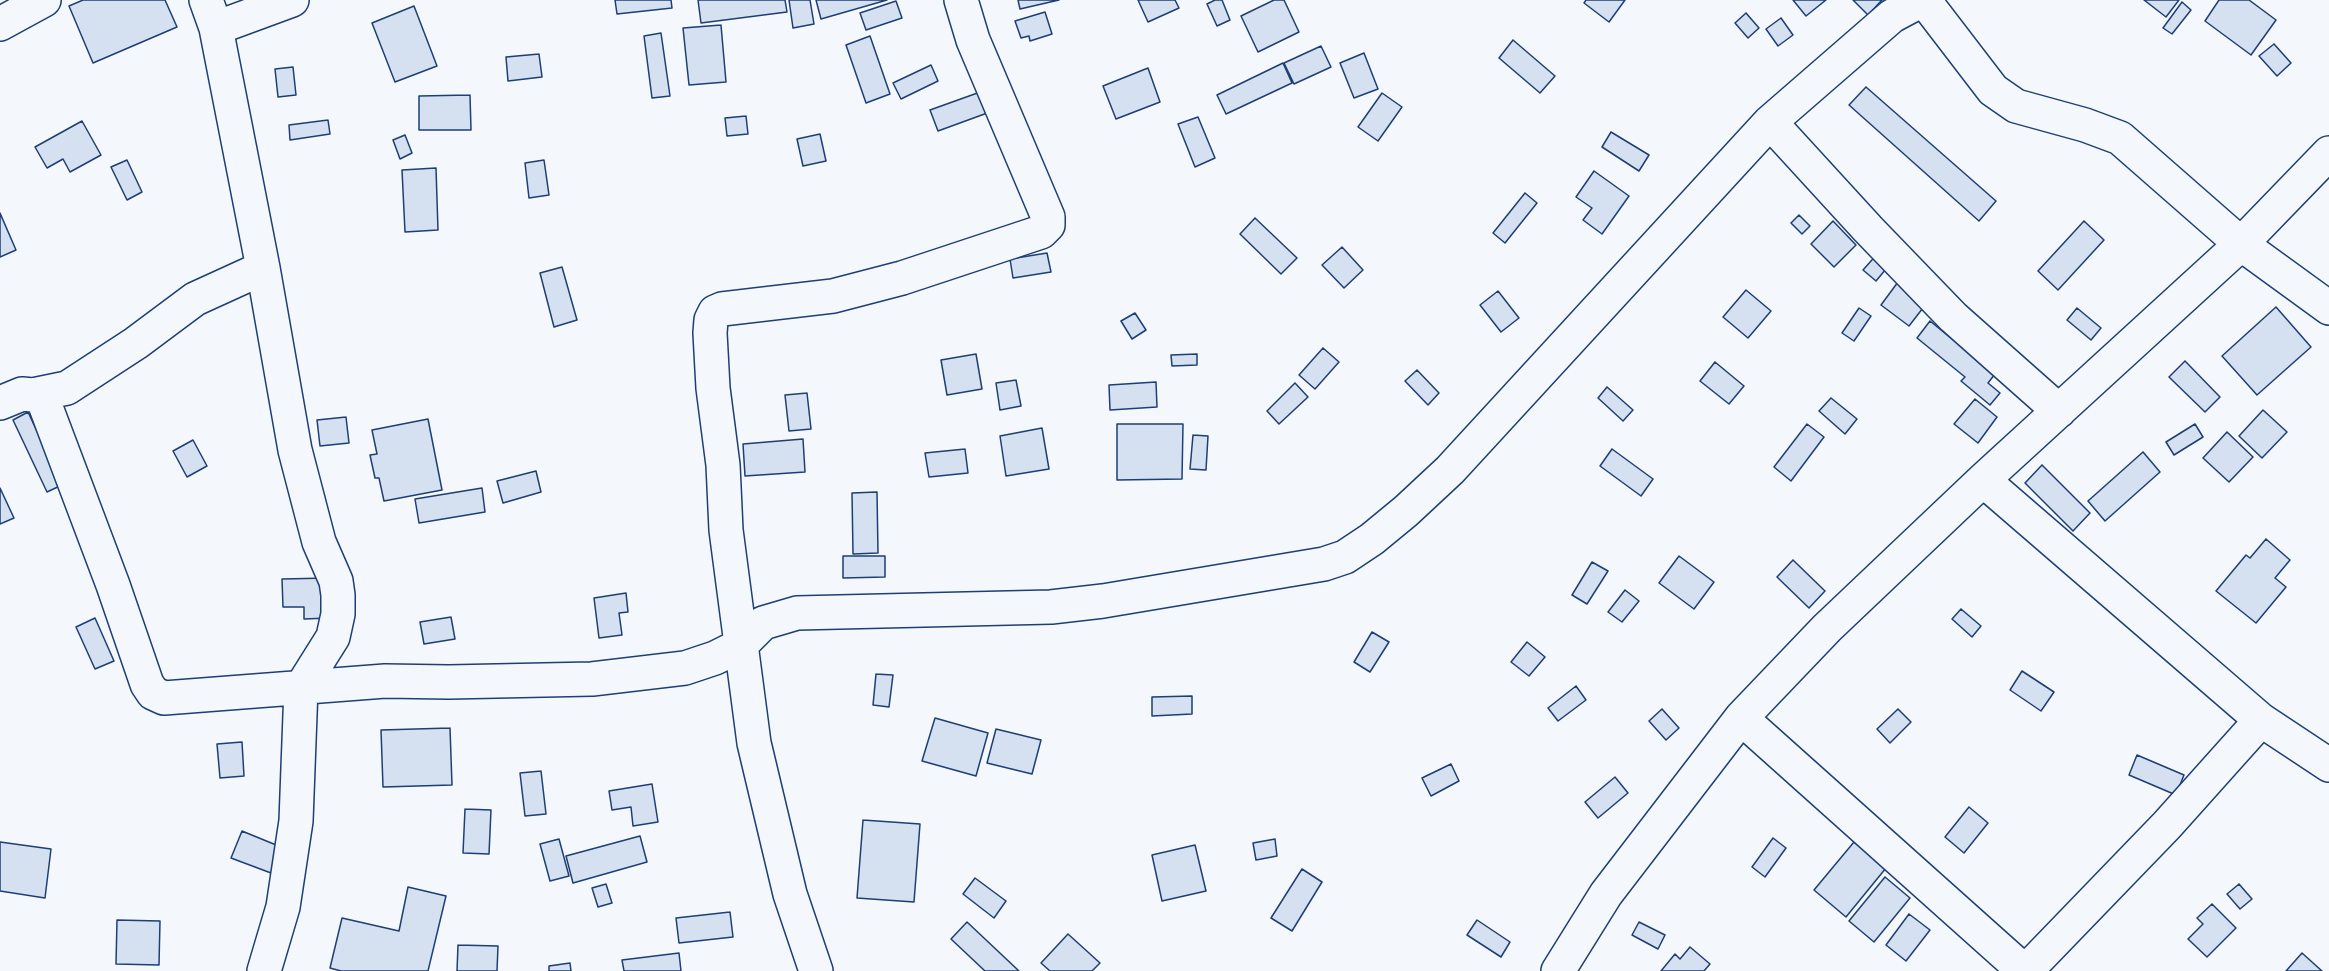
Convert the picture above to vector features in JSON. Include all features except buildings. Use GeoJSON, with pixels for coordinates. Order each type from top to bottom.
{"type":"FeatureCollection","features":[{"type":"Feature","properties":{"kind":"street"},"geometry":{"type":"LineString","coordinates":[[0,24],[44,0]]}},
{"type":"Feature","properties":{"kind":"street"},"geometry":{"type":"LineString","coordinates":[[264,971],[283,906],[296,821],[302,688],[333,637],[338,614],[338,596],[336,581],[319,542],[295,450],[263,268],[211,14],[292,0]]}},
{"type":"Feature","properties":{"kind":"street"},"geometry":{"type":"LineString","coordinates":[[816,971],[790,894],[754,743],[726,530],[723,465],[713,388],[711,320],[715,312],[722,309],[833,296],[902,278],[1041,232],[1048,225],[1048,217],[973,40],[961,0]]}},
{"type":"Feature","properties":{"kind":"street"},"geometry":{"type":"LineString","coordinates":[[41,394],[113,585],[147,684],[153,693],[164,698],[385,681],[592,679],[686,668],[715,658],[741,645],[763,623],[797,613],[1052,607],[1103,601],[1324,564],[1345,556],[1372,539],[1450,470],[1770,122],[1892,16],[1923,0],[1993,90],[2016,106],[2085,125],[2120,138],[2241,244],[2329,308]]}},
{"type":"Feature","properties":{"kind":"street"},"geometry":{"type":"LineString","coordinates":[[1770,122],[1953,317],[2059,411]]}},
{"type":"Feature","properties":{"kind":"street"},"geometry":{"type":"LineString","coordinates":[[1564,969],[1606,894],[1741,718],[1827,628],[1983,480],[2241,244],[2329,153]]}},
{"type":"Feature","properties":{"kind":"street"},"geometry":{"type":"LineString","coordinates":[[0,403],[22,394],[41,394],[67,388],[136,343],[195,299],[263,268]]}},
{"type":"Feature","properties":{"kind":"street"},"geometry":{"type":"LineString","coordinates":[[1983,480],[2261,720],[2329,765]]}},
{"type":"Feature","properties":{"kind":"street"},"geometry":{"type":"LineString","coordinates":[[1741,718],[2025,971],[2167,825],[2261,720]]}}]}
